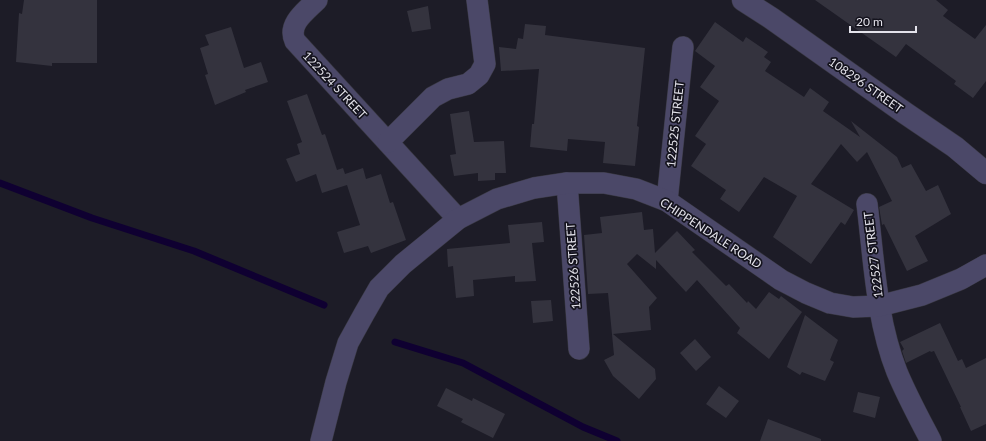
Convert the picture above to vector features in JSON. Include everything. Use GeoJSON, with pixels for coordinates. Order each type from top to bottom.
{"type":"FeatureCollection","features":[{"type":"Feature","properties":{"kind":"street","name":"122524 STREET"},"geometry":{"type":"LineString","coordinates":[[317,0],[295,23],[292,33],[295,41],[458,219]]}},
{"type":"Feature","properties":{"kind":"street"},"geometry":{"type":"LineString","coordinates":[[388,142],[433,97],[448,89],[468,84],[479,75],[485,64],[477,0]]}},
{"type":"Feature","properties":{"kind":"street","name":"108296 STREET"},"geometry":{"type":"LineString","coordinates":[[743,0],[955,147],[986,173]]}},
{"type":"Feature","properties":{"kind":"street","name":"122525 STREET"},"geometry":{"type":"LineString","coordinates":[[666,201],[682,47]]}},
{"type":"Feature","properties":{"kind":"street","name":"CHIPPENDALE ROAD"},"geometry":{"type":"LineString","coordinates":[[321,441],[336,382],[348,343],[380,288],[403,264],[458,219],[497,199],[534,188],[567,183],[604,183],[636,189],[666,201],[781,280],[830,303],[853,307],[879,306],[922,295],[961,279],[986,265]]}},
{"type":"Feature","properties":{"kind":"street","name":"122526 STREET"},"geometry":{"type":"LineString","coordinates":[[567,183],[579,349]]}},
{"type":"Feature","properties":{"kind":"street","name":"122527 STREET"},"geometry":{"type":"LineString","coordinates":[[867,204],[879,306],[889,346],[897,372],[931,441]]}},
{"type":"Feature","properties":{"kind":"building"},"geometry":{"type":"Polygon","coordinates":[[[24,0],[97,0],[97,63],[52,63],[52,66],[16,62],[19,13],[22,14],[24,0]]]}},
{"type":"Feature","properties":{"kind":"building"},"geometry":{"type":"Polygon","coordinates":[[[815,0],[936,0],[948,10],[943,16],[975,39],[986,25],[986,81],[973,98],[954,84],[956,81],[906,44],[896,57],[815,0]]]}},
{"type":"Feature","properties":{"kind":"building"},"geometry":{"type":"Polygon","coordinates":[[[428,6],[431,29],[412,32],[407,11],[428,6]]]}},
{"type":"Feature","properties":{"kind":"building"},"geometry":{"type":"Polygon","coordinates":[[[715,22],[743,42],[746,37],[768,52],[764,57],[771,62],[765,71],[804,97],[810,88],[829,102],[823,111],[860,137],[851,121],[897,157],[902,168],[911,164],[926,191],[938,185],[951,214],[915,236],[928,261],[907,271],[884,224],[882,225],[879,207],[892,201],[867,152],[857,162],[841,144],[811,184],[854,210],[845,225],[841,222],[811,264],[773,237],[797,196],[764,177],[739,212],[720,199],[726,190],[691,166],[706,144],[695,136],[719,101],[700,87],[715,66],[695,51],[715,22]]]}},
{"type":"Feature","properties":{"kind":"building"},"geometry":{"type":"Polygon","coordinates":[[[525,24],[546,26],[545,35],[645,48],[637,126],[639,127],[635,166],[603,163],[605,142],[568,139],[567,151],[530,147],[532,124],[534,124],[539,69],[501,71],[499,47],[516,49],[518,38],[523,39],[525,24]]]}},
{"type":"Feature","properties":{"kind":"building"},"geometry":{"type":"Polygon","coordinates":[[[231,27],[244,68],[261,62],[268,82],[245,90],[246,92],[215,105],[205,75],[208,74],[200,48],[209,45],[205,35],[231,27]]]}},
{"type":"Feature","properties":{"kind":"building"},"geometry":{"type":"Polygon","coordinates":[[[307,94],[322,135],[325,134],[337,170],[343,168],[345,174],[363,168],[366,179],[381,174],[390,203],[393,202],[406,240],[371,253],[368,246],[344,253],[337,232],[360,225],[347,185],[322,193],[316,174],[296,182],[286,159],[300,154],[297,144],[302,142],[287,101],[307,94]]]}},
{"type":"Feature","properties":{"kind":"building"},"geometry":{"type":"Polygon","coordinates":[[[469,111],[474,142],[504,141],[506,173],[495,173],[495,180],[478,181],[478,173],[454,176],[450,155],[456,154],[450,114],[469,111]]]}},
{"type":"Feature","properties":{"kind":"building"},"geometry":{"type":"Polygon","coordinates":[[[642,212],[644,230],[653,229],[655,253],[677,231],[695,250],[692,252],[726,286],[729,284],[747,303],[748,301],[756,309],[769,292],[779,299],[781,296],[802,312],[769,359],[737,333],[740,328],[697,280],[686,292],[656,260],[656,269],[637,254],[627,264],[657,298],[649,307],[651,330],[613,334],[655,369],[656,379],[639,399],[613,376],[604,360],[614,355],[608,293],[588,294],[584,235],[602,233],[600,217],[642,212]]]}},
{"type":"Feature","properties":{"kind":"building"},"geometry":{"type":"Polygon","coordinates":[[[542,222],[544,242],[532,243],[536,281],[515,282],[515,276],[473,280],[474,296],[456,298],[453,266],[448,267],[447,249],[510,243],[508,225],[542,222]]]}},
{"type":"Feature","properties":{"kind":"building"},"geometry":{"type":"Polygon","coordinates":[[[551,300],[553,321],[533,323],[531,301],[551,300]]]}},
{"type":"Feature","properties":{"kind":"building"},"geometry":{"type":"Polygon","coordinates":[[[805,315],[838,340],[830,360],[834,362],[825,381],[802,372],[800,375],[787,367],[805,315]]]}},
{"type":"Feature","properties":{"kind":"building"},"geometry":{"type":"Polygon","coordinates":[[[940,323],[958,361],[962,359],[966,368],[986,358],[986,424],[971,431],[934,351],[930,351],[906,363],[902,351],[904,349],[900,342],[940,323]]]}},
{"type":"Feature","properties":{"kind":"building"},"geometry":{"type":"Polygon","coordinates":[[[695,339],[711,357],[696,371],[680,353],[695,339]]]}},
{"type":"Feature","properties":{"kind":"building"},"geometry":{"type":"Polygon","coordinates":[[[719,386],[739,401],[726,418],[706,404],[719,386]]]}},
{"type":"Feature","properties":{"kind":"building"},"geometry":{"type":"Polygon","coordinates":[[[446,388],[472,401],[473,398],[505,414],[493,438],[461,422],[463,419],[437,406],[446,388]]]}},
{"type":"Feature","properties":{"kind":"building"},"geometry":{"type":"Polygon","coordinates":[[[858,392],[880,397],[875,418],[853,412],[858,392]]]}},
{"type":"Feature","properties":{"kind":"building"},"geometry":{"type":"Polygon","coordinates":[[[768,419],[821,439],[821,441],[760,441],[768,419]]]}},
{"type":"Feature","properties":{"kind":"waterway"},"geometry":{"type":"LineString","coordinates":[[0,183],[92,218],[194,251],[324,305]]}},
{"type":"Feature","properties":{"kind":"waterway"},"geometry":{"type":"LineString","coordinates":[[395,342],[463,363],[583,427],[617,441]]}}]}
